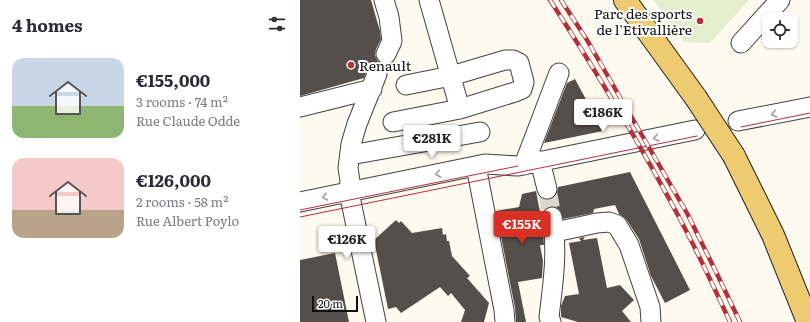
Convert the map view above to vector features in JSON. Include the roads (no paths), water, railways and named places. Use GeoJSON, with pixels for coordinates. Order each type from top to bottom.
{"type":"FeatureCollection","features":[{"type":"Feature","properties":{"kind":"main road"},"geometry":{"type":"LineString","coordinates":[[625,0],[696,98],[734,156],[773,235],[808,322]]}},
{"type":"Feature","properties":{"kind":"street"},"geometry":{"type":"LineString","coordinates":[[384,0],[389,17],[392,42],[386,54]]}},
{"type":"Feature","properties":{"kind":"street"},"geometry":{"type":"LineString","coordinates":[[429,0],[460,109]]}},
{"type":"Feature","properties":{"kind":"street"},"geometry":{"type":"LineString","coordinates":[[741,43],[780,0]]}},
{"type":"Feature","properties":{"kind":"street"},"geometry":{"type":"LineString","coordinates":[[393,122],[460,109],[515,92],[522,89],[524,82],[519,63],[513,60],[505,60],[451,76],[406,85]]}},
{"type":"Feature","properties":{"kind":"street"},"geometry":{"type":"LineString","coordinates":[[528,164],[559,73]]}},
{"type":"Feature","properties":{"kind":"street"},"geometry":{"type":"LineString","coordinates":[[300,107],[375,81],[357,124],[351,144],[348,168],[350,180],[349,192],[376,322]]}},
{"type":"Feature","properties":{"kind":"street"},"geometry":{"type":"LineString","coordinates":[[738,121],[810,107]]}},
{"type":"Feature","properties":{"kind":"street"},"geometry":{"type":"LineString","coordinates":[[300,202],[485,164],[528,164],[694,130]]}},
{"type":"Feature","properties":{"kind":"street"},"geometry":{"type":"LineString","coordinates":[[350,155],[480,132]]}},
{"type":"Feature","properties":{"kind":"street"},"geometry":{"type":"LineString","coordinates":[[528,164],[547,189]]}},
{"type":"Feature","properties":{"kind":"street"},"geometry":{"type":"LineString","coordinates":[[476,166],[504,310],[505,322]]}},
{"type":"Feature","properties":{"kind":"street"},"geometry":{"type":"LineString","coordinates":[[551,322],[549,316],[554,271],[553,224],[609,222],[617,225],[629,245],[650,307],[651,322]]}},
{"type":"Feature","properties":{"kind":"tunnel"},"geometry":{"type":"LineString","coordinates":[[547,189],[552,217]]}},
{"type":"Feature","properties":{"kind":"tram line"},"geometry":{"type":"LineString","coordinates":[[741,127],[810,113]]}},
{"type":"Feature","properties":{"kind":"tram line"},"geometry":{"type":"LineString","coordinates":[[300,217],[697,136]]}},
{"type":"Feature","properties":{"kind":"tram line"},"geometry":{"type":"LineString","coordinates":[[300,210],[518,166]]}},
{"type":"Feature","properties":{"kind":"railway"},"geometry":{"type":"LineString","coordinates":[[550,0],[601,81],[649,163],[680,219],[730,322]]}},
{"type":"Feature","properties":{"kind":"railway"},"geometry":{"type":"LineString","coordinates":[[561,0],[587,40],[688,215],[740,322]]}},
{"type":"Feature","properties":{"kind":"place","name":"Parc des sports de l'Etivallière"},"geometry":{"type":"Point","coordinates":[700,21]}},
{"type":"Feature","properties":{"kind":"place","name":"Renault"},"geometry":{"type":"Point","coordinates":[351,65]}}]}
